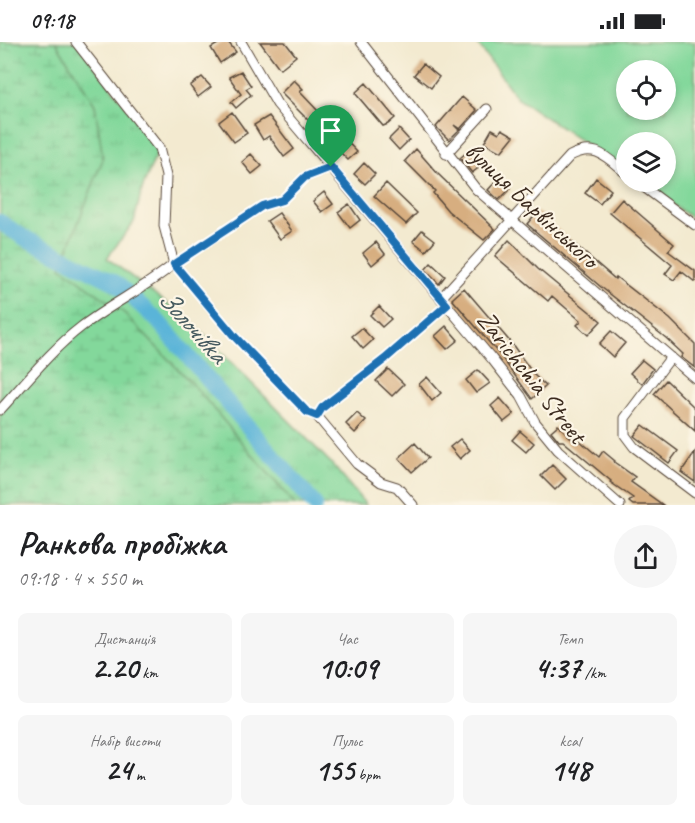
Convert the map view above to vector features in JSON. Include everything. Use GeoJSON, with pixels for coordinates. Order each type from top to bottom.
{"type":"FeatureCollection","features":[{"type":"Feature","properties":{"kind":"street"},"geometry":{"type":"LineString","coordinates":[[0,410],[45,361],[80,328],[174,264],[164,226],[166,176],[159,148],[76,42]]}},
{"type":"Feature","properties":{"kind":"street","name":"Zarichchia Street"},"geometry":{"type":"LineString","coordinates":[[241,42],[277,104],[445,301],[521,396],[535,422],[558,450],[620,505]]}},
{"type":"Feature","properties":{"kind":"street","name":"вулиця Барвінського"},"geometry":{"type":"LineString","coordinates":[[361,42],[446,154],[476,189],[695,378]]}},
{"type":"Feature","properties":{"kind":"street"},"geometry":{"type":"LineString","coordinates":[[446,154],[487,109]]}},
{"type":"Feature","properties":{"kind":"street"},"geometry":{"type":"LineString","coordinates":[[445,301],[570,156],[583,149],[597,150],[616,165]]}},
{"type":"Feature","properties":{"kind":"street"},"geometry":{"type":"LineString","coordinates":[[650,192],[695,225]]}},
{"type":"Feature","properties":{"kind":"street"},"geometry":{"type":"LineString","coordinates":[[671,357],[625,418],[625,435],[634,447],[695,493]]}},
{"type":"Feature","properties":{"kind":"street"},"geometry":{"type":"LineString","coordinates":[[317,416],[357,464],[381,482],[397,487],[413,505]]}},
{"type":"Feature","properties":{"kind":"path"},"geometry":{"type":"LineString","coordinates":[[331,167],[305,177],[282,200],[262,206],[174,264],[235,337],[307,412],[317,416],[322,408],[385,359],[445,301]]}},
{"type":"Feature","properties":{"kind":"green space"},"geometry":{"type":"Polygon","coordinates":[[[0,42],[76,42],[159,148],[142,189],[134,222],[107,258],[189,320],[331,463],[366,505],[258,505],[42,276],[0,42]]]}},
{"type":"Feature","properties":{"kind":"green space"},"geometry":{"type":"Polygon","coordinates":[[[0,42],[56,42],[95,105],[103,159],[61,267],[124,313],[195,387],[295,505],[0,505],[0,42]]]}},
{"type":"Feature","properties":{"kind":"green space"},"geometry":{"type":"Polygon","coordinates":[[[476,42],[695,42],[695,220],[654,192],[676,192],[676,132],[616,132],[616,165],[517,98],[476,42]]]}},
{"type":"Feature","properties":{"kind":"building"},"geometry":{"type":"Polygon","coordinates":[[[221,42],[228,42],[236,52],[220,63],[211,48],[221,42]]]}},
{"type":"Feature","properties":{"kind":"building"},"geometry":{"type":"Polygon","coordinates":[[[260,42],[285,42],[296,56],[280,69],[260,42]]]}},
{"type":"Feature","properties":{"kind":"building"},"geometry":{"type":"Polygon","coordinates":[[[423,64],[439,77],[431,88],[414,75],[423,64]]]}},
{"type":"Feature","properties":{"kind":"building"},"geometry":{"type":"Polygon","coordinates":[[[241,71],[251,86],[246,89],[251,95],[236,108],[231,102],[241,94],[229,77],[241,71]]]}},
{"type":"Feature","properties":{"kind":"building"},"geometry":{"type":"Polygon","coordinates":[[[202,77],[211,87],[198,97],[190,86],[202,77]]]}},
{"type":"Feature","properties":{"kind":"building"},"geometry":{"type":"Polygon","coordinates":[[[294,80],[303,89],[300,92],[357,152],[348,160],[281,93],[294,80]]]}},
{"type":"Feature","properties":{"kind":"building"},"geometry":{"type":"Polygon","coordinates":[[[366,83],[395,118],[388,124],[383,126],[355,93],[366,83]]]}},
{"type":"Feature","properties":{"kind":"building"},"geometry":{"type":"Polygon","coordinates":[[[462,97],[477,110],[460,129],[454,125],[459,130],[449,140],[436,127],[462,97]]]}},
{"type":"Feature","properties":{"kind":"building"},"geometry":{"type":"Polygon","coordinates":[[[232,112],[247,133],[234,142],[219,122],[232,112]]]}},
{"type":"Feature","properties":{"kind":"building"},"geometry":{"type":"Polygon","coordinates":[[[269,116],[294,149],[284,157],[269,136],[263,140],[254,125],[269,116]]]}},
{"type":"Feature","properties":{"kind":"building"},"geometry":{"type":"Polygon","coordinates":[[[399,129],[409,140],[399,150],[389,139],[399,129]]]}},
{"type":"Feature","properties":{"kind":"building"},"geometry":{"type":"Polygon","coordinates":[[[492,129],[499,133],[502,129],[514,136],[501,152],[484,143],[492,129]]]}},
{"type":"Feature","properties":{"kind":"building"},"geometry":{"type":"Polygon","coordinates":[[[473,147],[486,162],[472,173],[460,158],[473,147]]]}},
{"type":"Feature","properties":{"kind":"building"},"geometry":{"type":"Polygon","coordinates":[[[416,149],[438,174],[495,229],[484,240],[448,211],[433,193],[435,191],[405,161],[416,149]]]}},
{"type":"Feature","properties":{"kind":"building"},"geometry":{"type":"Polygon","coordinates":[[[251,154],[262,166],[252,174],[242,162],[251,154]]]}},
{"type":"Feature","properties":{"kind":"building"},"geometry":{"type":"Polygon","coordinates":[[[364,163],[375,174],[365,184],[354,174],[364,163]]]}},
{"type":"Feature","properties":{"kind":"building"},"geometry":{"type":"Polygon","coordinates":[[[499,178],[510,189],[499,200],[488,190],[499,178]]]}},
{"type":"Feature","properties":{"kind":"building"},"geometry":{"type":"Polygon","coordinates":[[[596,178],[611,190],[600,204],[585,193],[596,178]]]}},
{"type":"Feature","properties":{"kind":"building"},"geometry":{"type":"Polygon","coordinates":[[[386,183],[417,213],[406,224],[374,196],[386,183]]]}},
{"type":"Feature","properties":{"kind":"building"},"geometry":{"type":"Polygon","coordinates":[[[324,192],[333,204],[322,212],[313,201],[324,192]]]}},
{"type":"Feature","properties":{"kind":"building"},"geometry":{"type":"Polygon","coordinates":[[[622,199],[674,244],[668,251],[695,271],[695,282],[681,271],[674,280],[665,274],[672,265],[610,213],[622,199]]]}},
{"type":"Feature","properties":{"kind":"building"},"geometry":{"type":"Polygon","coordinates":[[[349,204],[360,220],[350,228],[338,212],[349,204]]]}},
{"type":"Feature","properties":{"kind":"building"},"geometry":{"type":"Polygon","coordinates":[[[537,212],[615,279],[616,277],[670,319],[695,344],[695,368],[681,357],[683,354],[666,338],[527,224],[537,212]]]}},
{"type":"Feature","properties":{"kind":"building"},"geometry":{"type":"Polygon","coordinates":[[[279,213],[292,231],[280,239],[267,221],[279,213]]]}},
{"type":"Feature","properties":{"kind":"building"},"geometry":{"type":"Polygon","coordinates":[[[422,230],[435,240],[426,251],[413,241],[422,230]]]}},
{"type":"Feature","properties":{"kind":"building"},"geometry":{"type":"Polygon","coordinates":[[[509,240],[538,269],[601,321],[588,335],[577,325],[581,321],[552,296],[548,301],[495,256],[509,240]]]}},
{"type":"Feature","properties":{"kind":"building"},"geometry":{"type":"Polygon","coordinates":[[[376,242],[385,254],[372,265],[363,253],[376,242]]]}},
{"type":"Feature","properties":{"kind":"building"},"geometry":{"type":"Polygon","coordinates":[[[431,263],[445,276],[439,284],[425,270],[431,263]]]}},
{"type":"Feature","properties":{"kind":"building"},"geometry":{"type":"Polygon","coordinates":[[[464,288],[512,344],[534,375],[546,386],[532,399],[500,355],[452,299],[464,288]]]}},
{"type":"Feature","properties":{"kind":"building"},"geometry":{"type":"Polygon","coordinates":[[[379,306],[391,319],[382,327],[370,315],[379,306]]]}},
{"type":"Feature","properties":{"kind":"building"},"geometry":{"type":"Polygon","coordinates":[[[446,326],[458,340],[447,349],[435,336],[446,326]]]}},
{"type":"Feature","properties":{"kind":"building"},"geometry":{"type":"Polygon","coordinates":[[[362,328],[373,340],[363,349],[352,336],[362,328]]]}},
{"type":"Feature","properties":{"kind":"building"},"geometry":{"type":"Polygon","coordinates":[[[611,331],[625,343],[613,357],[599,344],[611,331]]]}},
{"type":"Feature","properties":{"kind":"building"},"geometry":{"type":"Polygon","coordinates":[[[642,360],[653,369],[642,384],[630,373],[642,360]]]}},
{"type":"Feature","properties":{"kind":"building"},"geometry":{"type":"Polygon","coordinates":[[[388,369],[404,384],[392,396],[376,381],[388,369]]]}},
{"type":"Feature","properties":{"kind":"building"},"geometry":{"type":"Polygon","coordinates":[[[478,370],[490,383],[476,393],[466,380],[478,370]]]}},
{"type":"Feature","properties":{"kind":"building"},"geometry":{"type":"Polygon","coordinates":[[[427,377],[441,393],[432,401],[419,384],[427,377]]]}},
{"type":"Feature","properties":{"kind":"building"},"geometry":{"type":"Polygon","coordinates":[[[666,380],[695,408],[695,431],[654,394],[666,380]]]}},
{"type":"Feature","properties":{"kind":"building"},"geometry":{"type":"Polygon","coordinates":[[[500,398],[514,414],[504,422],[491,406],[500,398]]]}},
{"type":"Feature","properties":{"kind":"building"},"geometry":{"type":"Polygon","coordinates":[[[357,413],[366,421],[355,433],[346,424],[357,413]]]}},
{"type":"Feature","properties":{"kind":"building"},"geometry":{"type":"Polygon","coordinates":[[[558,425],[576,443],[579,440],[599,457],[603,451],[635,477],[631,482],[663,505],[633,505],[629,502],[633,498],[610,482],[563,441],[559,441],[551,431],[558,425]]]}},
{"type":"Feature","properties":{"kind":"building"},"geometry":{"type":"Polygon","coordinates":[[[643,425],[678,451],[669,463],[634,436],[643,425]]]}},
{"type":"Feature","properties":{"kind":"building"},"geometry":{"type":"Polygon","coordinates":[[[520,431],[534,443],[526,452],[512,440],[520,431]]]}},
{"type":"Feature","properties":{"kind":"building"},"geometry":{"type":"Polygon","coordinates":[[[460,439],[470,450],[460,459],[450,447],[460,439]]]}},
{"type":"Feature","properties":{"kind":"building"},"geometry":{"type":"Polygon","coordinates":[[[415,443],[428,458],[412,472],[399,458],[415,443]]]}},
{"type":"Feature","properties":{"kind":"building"},"geometry":{"type":"Polygon","coordinates":[[[695,452],[695,482],[681,472],[695,452]]]}},
{"type":"Feature","properties":{"kind":"building"},"geometry":{"type":"Polygon","coordinates":[[[552,465],[566,479],[555,490],[541,476],[552,465]]]}},
{"type":"Feature","properties":{"kind":"waterway","name":"Золочівка"},"geometry":{"type":"LineString","coordinates":[[0,222],[23,237],[116,283],[157,320],[315,505]]}},
{"type":"Feature","properties":{"kind":"route"},"geometry":{"type":"LineString","coordinates":[[331,167],[447,305],[385,359],[322,408],[317,416],[307,412],[235,337],[174,264],[262,206],[282,200],[305,177],[331,167]]}}]}
